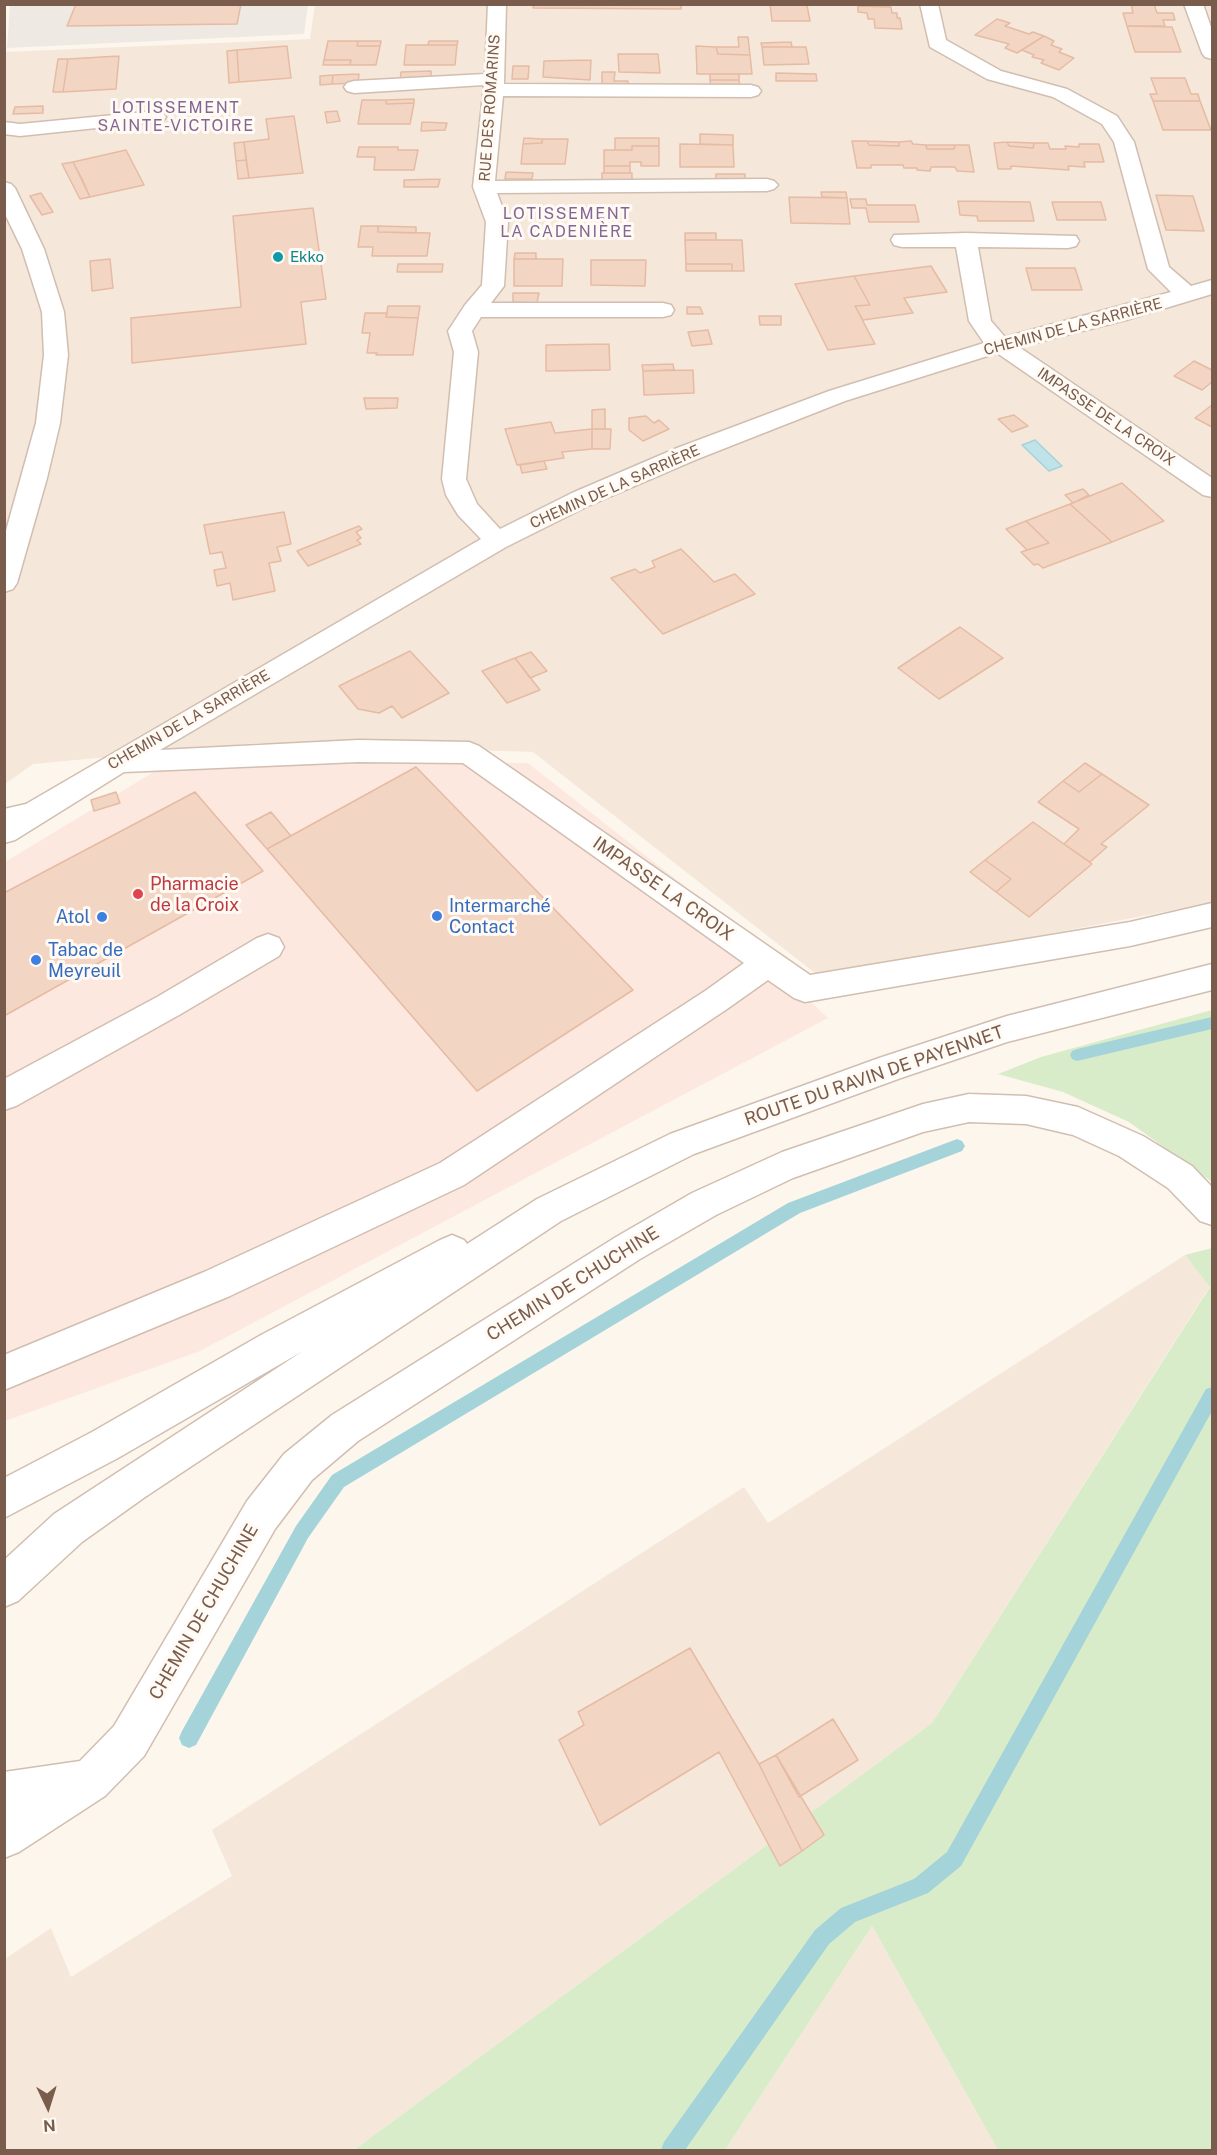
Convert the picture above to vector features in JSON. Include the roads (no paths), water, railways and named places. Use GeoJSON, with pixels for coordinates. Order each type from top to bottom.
{"type":"FeatureCollection","features":[{"type":"Feature","properties":{"kind":"street","name":"RUE DES ROMARINS"},"geometry":{"type":"LineString","coordinates":[[497,4],[494,84],[484,187],[497,222],[493,286],[473,310],[460,331],[466,352],[454,479],[467,509],[497,541]]}},
{"type":"Feature","properties":{"kind":"street"},"geometry":{"type":"LineString","coordinates":[[929,4],[937,43],[994,75],[1060,93],[1110,120],[1124,142],[1159,269],[1187,296]]}},
{"type":"Feature","properties":{"kind":"street"},"geometry":{"type":"LineString","coordinates":[[1193,4],[1212,53]]}},
{"type":"Feature","properties":{"kind":"street"},"geometry":{"type":"LineString","coordinates":[[354,87],[494,84],[751,91]]}},
{"type":"Feature","properties":{"kind":"street"},"geometry":{"type":"LineString","coordinates":[[10,132],[156,117]]}},
{"type":"Feature","properties":{"kind":"street"},"geometry":{"type":"LineString","coordinates":[[484,187],[767,185]]}},
{"type":"Feature","properties":{"kind":"street"},"geometry":{"type":"LineString","coordinates":[[4,188],[33,249],[52,312],[56,355],[48,423],[4,583]]}},
{"type":"Feature","properties":{"kind":"street"},"geometry":{"type":"LineString","coordinates":[[902,240],[1068,241]]}},
{"type":"Feature","properties":{"kind":"street","name":"IMPASSE DE LA CROIX"},"geometry":{"type":"LineString","coordinates":[[966,240],[980,321],[987,333],[1000,345],[1212,489]]}},
{"type":"Feature","properties":{"kind":"street","name":"CHEMIN DE LA SARRIÈRE"},"geometry":{"type":"LineString","coordinates":[[4,832],[118,761],[497,541],[581,499],[696,450],[837,396],[1000,345],[1187,296],[1212,287]]}},
{"type":"Feature","properties":{"kind":"street"},"geometry":{"type":"LineString","coordinates":[[473,310],[663,310]]}},
{"type":"Feature","properties":{"kind":"street","name":"IMPASSE LA CROIX"},"geometry":{"type":"LineString","coordinates":[[118,761],[358,751],[469,753],[805,989],[1130,934],[1212,915]]}},
{"type":"Feature","properties":{"kind":"street"},"geometry":{"type":"LineString","coordinates":[[4,820],[34,813]]}},
{"type":"Feature","properties":{"kind":"street"},"geometry":{"type":"LineString","coordinates":[[4,1096],[168,1006],[268,947]]}},
{"type":"Feature","properties":{"kind":"street"},"geometry":{"type":"LineString","coordinates":[[4,1373],[217,1284],[452,1174],[716,1000],[767,963]]}},
{"type":"Feature","properties":{"kind":"street","name":"ROUTE DU RAVIN DE PAYENNET"},"geometry":{"type":"LineString","coordinates":[[549,1210],[682,1144],[891,1068],[1007,1029],[1212,977]]}},
{"type":"Feature","properties":{"kind":"street","name":"CHEMIN DE CHUCHINE"},"geometry":{"type":"LineString","coordinates":[[4,1837],[90,1781],[129,1741],[261,1515],[298,1467],[345,1428],[628,1248],[704,1204],[782,1167],[923,1118],[969,1108],[1026,1110],[1078,1122],[1131,1146],[1180,1177],[1212,1210]]}},
{"type":"Feature","properties":{"kind":"street"},"geometry":{"type":"LineString","coordinates":[[4,1499],[105,1445],[274,1347],[504,1223],[549,1210]]}},
{"type":"Feature","properties":{"kind":"street"},"geometry":{"type":"LineString","coordinates":[[4,1587],[68,1528],[131,1484],[549,1210]]}},
{"type":"Feature","properties":{"kind":"street"},"geometry":{"type":"LineString","coordinates":[[4,1793],[90,1781]]}},
{"type":"Feature","properties":{"kind":"water"},"geometry":{"type":"Polygon","coordinates":[[[1035,440],[1062,466],[1049,471],[1022,445],[1035,440]]]}},
{"type":"Feature","properties":{"kind":"waterway"},"geometry":{"type":"LineString","coordinates":[[1077,1055],[1212,1023]]}},
{"type":"Feature","properties":{"kind":"waterway"},"geometry":{"type":"LineString","coordinates":[[189,1738],[302,1532],[338,1481],[794,1208],[957,1146]]}},
{"type":"Feature","properties":{"kind":"waterway"},"geometry":{"type":"LineString","coordinates":[[672,2150],[822,1937],[848,1915],[921,1886],[954,1859],[1212,1395]]}},
{"type":"Feature","properties":{"kind":"place","name":"Ekko"},"geometry":{"type":"Point","coordinates":[278,257]}},
{"type":"Feature","properties":{"kind":"place","name":"Pharmacie de la Croix"},"geometry":{"type":"Point","coordinates":[138,894]}},
{"type":"Feature","properties":{"kind":"place","name":"Intermarché Contact"},"geometry":{"type":"Point","coordinates":[437,916]}},
{"type":"Feature","properties":{"kind":"place","name":"Atol"},"geometry":{"type":"Point","coordinates":[102,917]}},
{"type":"Feature","properties":{"kind":"place","name":"Tabac de Meyreuil"},"geometry":{"type":"Point","coordinates":[36,960]}},
{"type":"Feature","properties":{"kind":"district","name":"LOTISSEMENT SAINTE-VICTOIRE"},"geometry":{"type":"Point","coordinates":[176,117]}},
{"type":"Feature","properties":{"kind":"district","name":"LOTISSEMENT LA CADENIÈRE"},"geometry":{"type":"Point","coordinates":[567,223]}}]}
